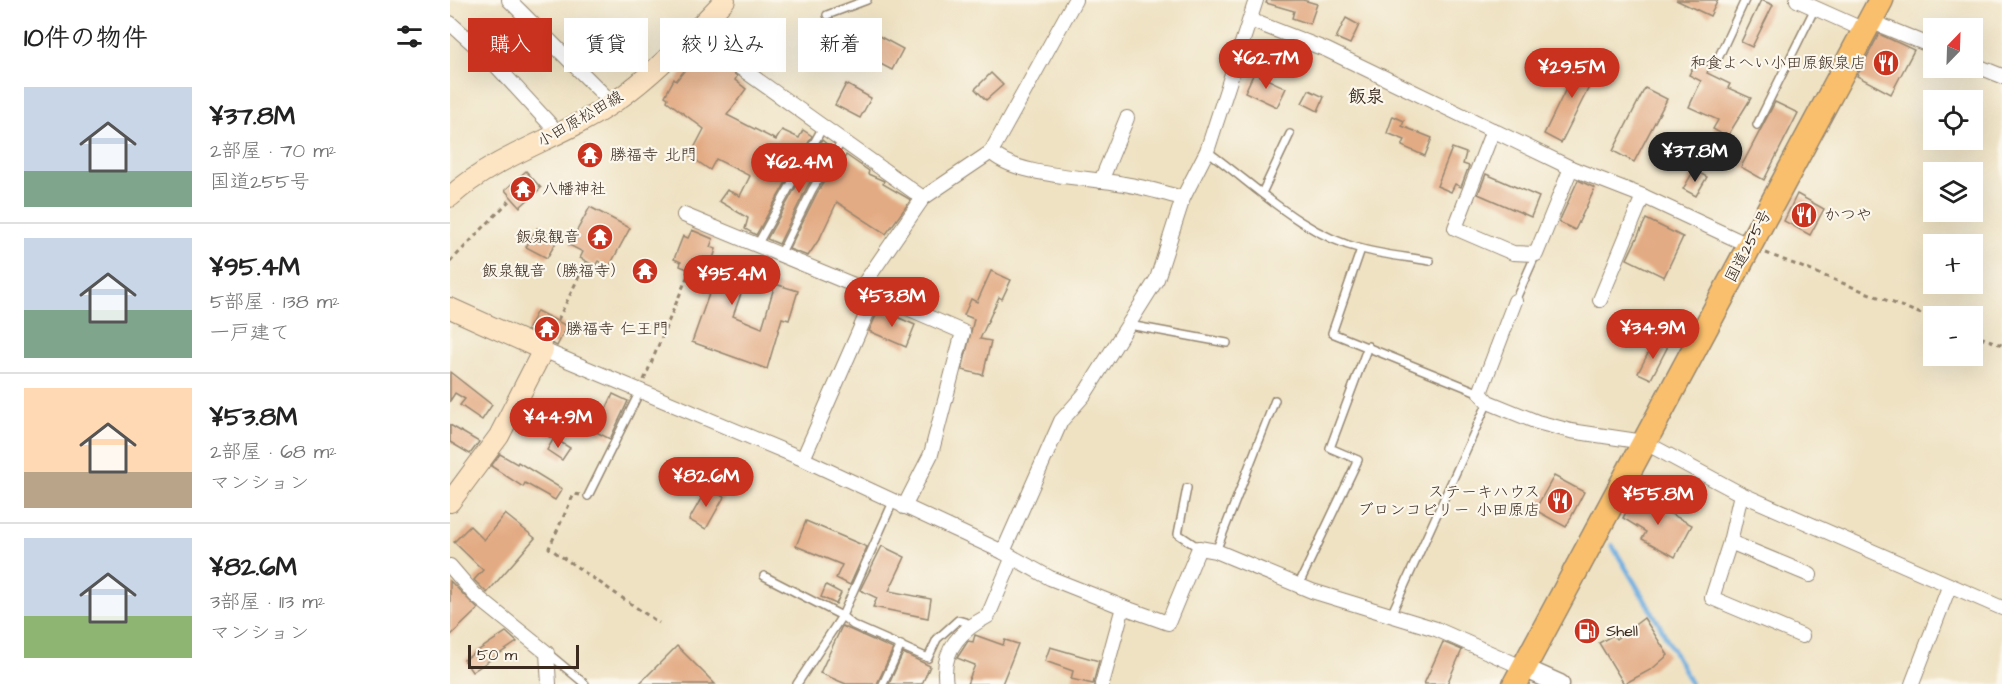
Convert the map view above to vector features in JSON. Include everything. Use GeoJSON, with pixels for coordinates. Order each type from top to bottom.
{"type":"FeatureCollection","features":[{"type":"Feature","properties":{"kind":"highway","name":"国道255号"},"geometry":{"type":"LineString","coordinates":[[1519,676],[1872,17]]}},
{"type":"Feature","properties":{"kind":"main road","name":"小田原松田線"},"geometry":{"type":"LineString","coordinates":[[708,18],[725,0]]}},
{"type":"Feature","properties":{"kind":"main road","name":"小田原松田線"},"geometry":{"type":"LineString","coordinates":[[450,197],[483,172],[613,104],[660,65]]}},
{"type":"Feature","properties":{"kind":"main road"},"geometry":{"type":"LineString","coordinates":[[450,308],[543,350],[499,436],[454,491]]}},
{"type":"Feature","properties":{"kind":"street"},"geometry":{"type":"LineString","coordinates":[[509,0],[613,104]]}},
{"type":"Feature","properties":{"kind":"street"},"geometry":{"type":"LineString","coordinates":[[861,288],[923,198],[991,152],[1075,0]]}},
{"type":"Feature","properties":{"kind":"street"},"geometry":{"type":"LineString","coordinates":[[946,684],[943,668],[955,640],[972,624],[988,616],[1008,555],[1061,421],[1084,395],[1157,279],[1182,198],[1207,151],[1256,0]]}},
{"type":"Feature","properties":{"kind":"street"},"geometry":{"type":"LineString","coordinates":[[1797,0],[1815,8],[1872,17],[1923,42]]}},
{"type":"Feature","properties":{"kind":"street"},"geometry":{"type":"LineString","coordinates":[[1250,20],[1327,50],[1571,168],[1643,196],[1748,245]]}},
{"type":"Feature","properties":{"kind":"street"},"geometry":{"type":"LineString","coordinates":[[450,23],[490,59],[559,134]]}},
{"type":"Feature","properties":{"kind":"street"},"geometry":{"type":"LineString","coordinates":[[1983,68],[2002,76]]}},
{"type":"Feature","properties":{"kind":"street"},"geometry":{"type":"LineString","coordinates":[[746,72],[923,198]]}},
{"type":"Feature","properties":{"kind":"street"},"geometry":{"type":"LineString","coordinates":[[1101,181],[1127,118]]}},
{"type":"Feature","properties":{"kind":"street"},"geometry":{"type":"LineString","coordinates":[[1493,130],[1455,228],[1513,253],[1536,254],[1571,168]]}},
{"type":"Feature","properties":{"kind":"street"},"geometry":{"type":"LineString","coordinates":[[991,152],[999,160],[1058,176],[1124,184],[1182,198]]}},
{"type":"Feature","properties":{"kind":"street"},"geometry":{"type":"LineString","coordinates":[[1600,300],[1643,196]]}},
{"type":"Feature","properties":{"kind":"street"},"geometry":{"type":"LineString","coordinates":[[684,215],[963,332],[931,454],[899,505]]}},
{"type":"Feature","properties":{"kind":"street"},"geometry":{"type":"LineString","coordinates":[[803,459],[876,295]]}},
{"type":"Feature","properties":{"kind":"street"},"geometry":{"type":"LineString","coordinates":[[1515,301],[1484,398],[1537,422],[1571,431],[1644,442],[1741,494],[1949,587],[2002,608]]}},
{"type":"Feature","properties":{"kind":"street"},"geometry":{"type":"LineString","coordinates":[[543,350],[803,459],[1008,555],[1050,578],[1168,623],[1199,548],[1216,551],[1298,586],[1436,629],[1519,676],[1560,684]]}},
{"type":"Feature","properties":{"kind":"street"},"geometry":{"type":"LineString","coordinates":[[1741,494],[1730,542],[1712,598],[1802,636]]}},
{"type":"Feature","properties":{"kind":"street"},"geometry":{"type":"LineString","coordinates":[[1730,542],[1810,575]]}},
{"type":"Feature","properties":{"kind":"street"},"geometry":{"type":"LineString","coordinates":[[450,566],[475,595],[547,652],[549,684]]}},
{"type":"Feature","properties":{"kind":"street"},"geometry":{"type":"LineString","coordinates":[[1912,684],[1949,587]]}},
{"type":"Feature","properties":{"kind":"street"},"geometry":{"type":"LineString","coordinates":[[1102,684],[1123,607]]}},
{"type":"Feature","properties":{"kind":"lane"},"geometry":{"type":"LineString","coordinates":[[827,15],[867,0]]}},
{"type":"Feature","properties":{"kind":"lane"},"geometry":{"type":"LineString","coordinates":[[1715,65],[1745,0]]}},
{"type":"Feature","properties":{"kind":"lane"},"geometry":{"type":"LineString","coordinates":[[1757,125],[1815,8]]}},
{"type":"Feature","properties":{"kind":"lane"},"geometry":{"type":"LineString","coordinates":[[757,246],[823,127]]}},
{"type":"Feature","properties":{"kind":"lane"},"geometry":{"type":"LineString","coordinates":[[1262,193],[1290,134]]}},
{"type":"Feature","properties":{"kind":"lane"},"geometry":{"type":"LineString","coordinates":[[780,255],[812,190],[842,141]]}},
{"type":"Feature","properties":{"kind":"lane"},"geometry":{"type":"LineString","coordinates":[[1207,151],[1262,193],[1323,234],[1361,249],[1430,261]]}},
{"type":"Feature","properties":{"kind":"lane"},"geometry":{"type":"LineString","coordinates":[[1361,249],[1332,333],[1368,346],[1484,398],[1391,615]]}},
{"type":"Feature","properties":{"kind":"lane"},"geometry":{"type":"LineString","coordinates":[[1515,301],[1536,254]]}},
{"type":"Feature","properties":{"kind":"lane"},"geometry":{"type":"LineString","coordinates":[[1129,325],[1227,343]]}},
{"type":"Feature","properties":{"kind":"lane"},"geometry":{"type":"LineString","coordinates":[[1298,586],[1358,460],[1330,448],[1368,346]]}},
{"type":"Feature","properties":{"kind":"lane"},"geometry":{"type":"LineString","coordinates":[[588,496],[640,391]]}},
{"type":"Feature","properties":{"kind":"lane"},"geometry":{"type":"LineString","coordinates":[[1216,551],[1275,400]]}},
{"type":"Feature","properties":{"kind":"lane"},"geometry":{"type":"LineString","coordinates":[[1187,488],[1178,534],[1199,548]]}},
{"type":"Feature","properties":{"kind":"lane"},"geometry":{"type":"LineString","coordinates":[[798,684],[842,616],[899,505]]}},
{"type":"Feature","properties":{"kind":"lane"},"geometry":{"type":"LineString","coordinates":[[764,576],[842,616],[853,625],[927,658],[937,639],[958,620],[972,624]]}},
{"type":"Feature","properties":{"kind":"lane"},"geometry":{"type":"LineString","coordinates":[[883,684],[901,645]]}},
{"type":"Feature","properties":{"kind":"lane"},"geometry":{"type":"LineString","coordinates":[[547,652],[585,684]]}},
{"type":"Feature","properties":{"kind":"path"},"geometry":{"type":"LineString","coordinates":[[450,262],[512,198]]}},
{"type":"Feature","properties":{"kind":"path"},"geometry":{"type":"LineString","coordinates":[[1748,245],[1923,315]]}},
{"type":"Feature","properties":{"kind":"path"},"geometry":{"type":"LineString","coordinates":[[543,350],[586,262]]}},
{"type":"Feature","properties":{"kind":"path"},"geometry":{"type":"LineString","coordinates":[[640,391],[690,270]]}},
{"type":"Feature","properties":{"kind":"path"},"geometry":{"type":"LineString","coordinates":[[1983,338],[2002,345]]}},
{"type":"Feature","properties":{"kind":"path"},"geometry":{"type":"LineString","coordinates":[[588,496],[574,494],[549,548],[659,623]]}},
{"type":"Feature","properties":{"kind":"building"},"geometry":{"type":"Polygon","coordinates":[[[1267,0],[1303,0],[1317,4],[1310,24],[1292,18],[1294,11],[1266,3],[1267,0]]]}},
{"type":"Feature","properties":{"kind":"building"},"geometry":{"type":"Polygon","coordinates":[[[1676,0],[1718,0],[1710,16],[1676,0]]]}},
{"type":"Feature","properties":{"kind":"building"},"geometry":{"type":"Polygon","coordinates":[[[1761,0],[1773,5],[1752,47],[1741,42],[1761,0]]]}},
{"type":"Feature","properties":{"kind":"building"},"geometry":{"type":"Polygon","coordinates":[[[1346,18],[1359,25],[1350,44],[1336,38],[1346,18]]]}},
{"type":"Feature","properties":{"kind":"building","name":"和食よへい小田原飯泉店"},"geometry":{"type":"Polygon","coordinates":[[[1879,34],[1914,50],[1891,94],[1857,76],[1879,34]]]}},
{"type":"Feature","properties":{"kind":"building"},"geometry":{"type":"Polygon","coordinates":[[[882,38],[903,49],[892,70],[882,65],[882,38]]]}},
{"type":"Feature","properties":{"kind":"building"},"geometry":{"type":"Polygon","coordinates":[[[1582,56],[1600,65],[1561,143],[1544,134],[1582,56]]]}},
{"type":"Feature","properties":{"kind":"building"},"geometry":{"type":"Polygon","coordinates":[[[1696,61],[1710,67],[1707,73],[1730,84],[1728,88],[1751,98],[1727,137],[1713,129],[1718,120],[1689,107],[1701,81],[1689,75],[1696,61]]]}},
{"type":"Feature","properties":{"kind":"building"},"geometry":{"type":"Polygon","coordinates":[[[683,72],[731,72],[737,76],[735,80],[746,89],[727,115],[776,140],[782,130],[799,138],[803,130],[812,136],[756,235],[745,229],[748,218],[719,201],[727,190],[740,196],[750,176],[716,159],[710,170],[690,156],[704,129],[667,101],[668,98],[665,96],[674,79],[676,81],[683,72]]]}},
{"type":"Feature","properties":{"kind":"building"},"geometry":{"type":"Polygon","coordinates":[[[991,73],[1003,85],[986,100],[975,89],[991,73]]]}},
{"type":"Feature","properties":{"kind":"building"},"geometry":{"type":"Polygon","coordinates":[[[1254,73],[1286,88],[1277,107],[1245,92],[1254,73]]]}},
{"type":"Feature","properties":{"kind":"building"},"geometry":{"type":"Polygon","coordinates":[[[846,84],[871,98],[860,118],[835,105],[846,84]]]}},
{"type":"Feature","properties":{"kind":"building"},"geometry":{"type":"Polygon","coordinates":[[[1645,88],[1667,99],[1634,162],[1613,151],[1645,88]]]}},
{"type":"Feature","properties":{"kind":"building"},"geometry":{"type":"Polygon","coordinates":[[[1309,90],[1324,97],[1318,111],[1302,103],[1309,90]]]}},
{"type":"Feature","properties":{"kind":"building"},"geometry":{"type":"Polygon","coordinates":[[[1775,102],[1798,113],[1764,180],[1741,167],[1775,102]]]}},
{"type":"Feature","properties":{"kind":"building"},"geometry":{"type":"Polygon","coordinates":[[[1393,116],[1404,121],[1402,126],[1432,138],[1425,156],[1402,146],[1405,140],[1387,133],[1393,116]]]}},
{"type":"Feature","properties":{"kind":"building"},"geometry":{"type":"Polygon","coordinates":[[[822,140],[831,148],[807,187],[779,244],[767,239],[822,140]]]}},
{"type":"Feature","properties":{"kind":"building","name":"勝福寺 北門"},"geometry":{"type":"Polygon","coordinates":[[[585,145],[599,150],[595,165],[580,161],[585,145]]]}},
{"type":"Feature","properties":{"kind":"building"},"geometry":{"type":"Polygon","coordinates":[[[1452,148],[1466,153],[1463,164],[1469,166],[1461,187],[1455,184],[1451,192],[1437,186],[1452,148]]]}},
{"type":"Feature","properties":{"kind":"building"},"geometry":{"type":"Polygon","coordinates":[[[840,155],[844,159],[846,155],[869,171],[868,174],[884,181],[883,184],[911,200],[886,234],[837,202],[820,238],[808,256],[789,249],[817,193],[840,155]]]}},
{"type":"Feature","properties":{"kind":"building"},"geometry":{"type":"Polygon","coordinates":[[[1694,170],[1707,177],[1696,196],[1683,189],[1694,170]]]}},
{"type":"Feature","properties":{"kind":"building","name":"八幡神社"},"geometry":{"type":"Polygon","coordinates":[[[526,171],[541,188],[520,207],[505,190],[526,171]]]}},
{"type":"Feature","properties":{"kind":"building"},"geometry":{"type":"Polygon","coordinates":[[[1486,174],[1539,197],[1531,217],[1478,194],[1486,174]]]}},
{"type":"Feature","properties":{"kind":"building"},"geometry":{"type":"Polygon","coordinates":[[[1578,180],[1595,188],[1575,230],[1559,222],[1578,180]]]}},
{"type":"Feature","properties":{"kind":"building","name":"かつや"},"geometry":{"type":"Polygon","coordinates":[[[1797,194],[1824,209],[1810,235],[1784,221],[1797,194]]]}},
{"type":"Feature","properties":{"kind":"building","name":"飯泉観音"},"geometry":{"type":"Polygon","coordinates":[[[590,207],[630,228],[609,267],[598,261],[595,266],[580,258],[583,252],[569,245],[590,207]]]}},
{"type":"Feature","properties":{"kind":"building"},"geometry":{"type":"Polygon","coordinates":[[[1646,219],[1683,237],[1664,277],[1627,259],[1646,219]]]}},
{"type":"Feature","properties":{"kind":"building"},"geometry":{"type":"Polygon","coordinates":[[[537,228],[558,239],[547,258],[526,247],[537,228]]]}},
{"type":"Feature","properties":{"kind":"building"},"geometry":{"type":"Polygon","coordinates":[[[692,230],[713,239],[710,247],[716,249],[713,259],[749,271],[733,316],[762,328],[775,284],[798,291],[789,320],[782,318],[767,369],[692,342],[714,280],[680,266],[681,262],[674,259],[683,236],[688,238],[692,230]]]}},
{"type":"Feature","properties":{"kind":"building"},"geometry":{"type":"Polygon","coordinates":[[[991,271],[1011,280],[1002,299],[999,297],[980,339],[991,341],[983,375],[962,370],[974,319],[964,315],[971,299],[977,302],[991,271]]]}},
{"type":"Feature","properties":{"kind":"building"},"geometry":{"type":"Polygon","coordinates":[[[879,309],[915,325],[906,347],[869,331],[879,309]]]}},
{"type":"Feature","properties":{"kind":"building","name":"勝福寺 仁王門"},"geometry":{"type":"Polygon","coordinates":[[[537,311],[567,326],[557,346],[527,330],[537,311]]]}},
{"type":"Feature","properties":{"kind":"building"},"geometry":{"type":"Polygon","coordinates":[[[1655,340],[1667,348],[1651,379],[1638,373],[1655,340]]]}},
{"type":"Feature","properties":{"kind":"building"},"geometry":{"type":"Polygon","coordinates":[[[450,372],[492,405],[482,420],[460,405],[465,399],[455,393],[450,401],[450,372]]]}},
{"type":"Feature","properties":{"kind":"building"},"geometry":{"type":"Polygon","coordinates":[[[613,394],[628,401],[610,439],[596,432],[613,394]]]}},
{"type":"Feature","properties":{"kind":"building"},"geometry":{"type":"Polygon","coordinates":[[[534,406],[561,422],[551,438],[525,422],[534,406]]]}},
{"type":"Feature","properties":{"kind":"building"},"geometry":{"type":"Polygon","coordinates":[[[450,425],[479,442],[470,454],[450,442],[450,425]]]}},
{"type":"Feature","properties":{"kind":"building"},"geometry":{"type":"Polygon","coordinates":[[[554,438],[570,448],[562,460],[547,450],[554,438]]]}},
{"type":"Feature","properties":{"kind":"building"},"geometry":{"type":"Polygon","coordinates":[[[500,454],[517,464],[518,462],[562,489],[555,500],[525,483],[523,487],[491,466],[500,454]]]}},
{"type":"Feature","properties":{"kind":"building","name":"ステーキハウス ブロンコビリー 小田原店"},"geometry":{"type":"Polygon","coordinates":[[[1554,476],[1584,492],[1566,527],[1535,510],[1554,476]]]}},
{"type":"Feature","properties":{"kind":"building"},"geometry":{"type":"Polygon","coordinates":[[[707,488],[724,497],[706,529],[689,520],[707,488]]]}},
{"type":"Feature","properties":{"kind":"building"},"geometry":{"type":"Polygon","coordinates":[[[1635,495],[1692,525],[1675,557],[1642,539],[1646,532],[1623,518],[1635,495]]]}},
{"type":"Feature","properties":{"kind":"building"},"geometry":{"type":"Polygon","coordinates":[[[505,514],[535,538],[487,593],[474,580],[483,570],[454,542],[470,526],[484,540],[505,514]]]}},
{"type":"Feature","properties":{"kind":"building"},"geometry":{"type":"Polygon","coordinates":[[[806,521],[867,547],[850,585],[836,578],[842,565],[796,546],[806,521]]]}},
{"type":"Feature","properties":{"kind":"building"},"geometry":{"type":"Polygon","coordinates":[[[882,546],[905,557],[889,591],[931,599],[928,618],[873,607],[877,598],[860,590],[882,546]]]}},
{"type":"Feature","properties":{"kind":"building"},"geometry":{"type":"Polygon","coordinates":[[[450,581],[478,609],[450,636],[450,581]]]}},
{"type":"Feature","properties":{"kind":"building"},"geometry":{"type":"Polygon","coordinates":[[[826,585],[841,593],[836,604],[821,597],[826,585]]]}},
{"type":"Feature","properties":{"kind":"building"},"geometry":{"type":"Polygon","coordinates":[[[1644,618],[1668,655],[1652,669],[1624,684],[1599,643],[1613,635],[1616,639],[1644,618]]]}},
{"type":"Feature","properties":{"kind":"building"},"geometry":{"type":"Polygon","coordinates":[[[842,626],[893,649],[877,684],[846,684],[820,673],[842,626]]]}},
{"type":"Feature","properties":{"kind":"building"},"geometry":{"type":"Polygon","coordinates":[[[506,632],[517,642],[472,672],[464,660],[506,632]]]}},
{"type":"Feature","properties":{"kind":"building"},"geometry":{"type":"Polygon","coordinates":[[[975,635],[1003,645],[1005,640],[1018,644],[1002,684],[967,684],[975,665],[957,658],[968,641],[973,642],[975,635]]]}},
{"type":"Feature","properties":{"kind":"building"},"geometry":{"type":"Polygon","coordinates":[[[1443,642],[1462,650],[1447,684],[1424,684],[1443,642]]]}},
{"type":"Feature","properties":{"kind":"building"},"geometry":{"type":"Polygon","coordinates":[[[677,646],[715,684],[639,684],[677,646]]]}},
{"type":"Feature","properties":{"kind":"building"},"geometry":{"type":"Polygon","coordinates":[[[1050,647],[1099,661],[1093,684],[1071,679],[1073,671],[1045,661],[1050,647]]]}},
{"type":"Feature","properties":{"kind":"building"},"geometry":{"type":"Polygon","coordinates":[[[903,653],[930,666],[922,684],[889,684],[903,653]]]}},
{"type":"Feature","properties":{"kind":"waterway"},"geometry":{"type":"LineString","coordinates":[[1612,545],[1658,622],[1691,684]]}},
{"type":"Feature","properties":{"kind":"place","name":"和食よへい小田原飯泉店"},"geometry":{"type":"Point","coordinates":[1886,63]}},
{"type":"Feature","properties":{"kind":"place","name":"勝福寺 北門"},"geometry":{"type":"Point","coordinates":[590,155]}},
{"type":"Feature","properties":{"kind":"place","name":"八幡神社"},"geometry":{"type":"Point","coordinates":[523,189]}},
{"type":"Feature","properties":{"kind":"place","name":"かつや"},"geometry":{"type":"Point","coordinates":[1804,215]}},
{"type":"Feature","properties":{"kind":"place","name":"飯泉観音"},"geometry":{"type":"Point","coordinates":[600,237]}},
{"type":"Feature","properties":{"kind":"place","name":"飯泉観音（勝福寺）"},"geometry":{"type":"Point","coordinates":[645,271]}},
{"type":"Feature","properties":{"kind":"place","name":"勝福寺 仁王門"},"geometry":{"type":"Point","coordinates":[547,329]}},
{"type":"Feature","properties":{"kind":"place","name":"ステーキハウス ブロンコビリー 小田原店"},"geometry":{"type":"Point","coordinates":[1560,501]}},
{"type":"Feature","properties":{"kind":"place","name":"Shell"},"geometry":{"type":"Point","coordinates":[1587,631]}},
{"type":"Feature","properties":{"kind":"district","name":"飯泉"},"geometry":{"type":"Point","coordinates":[1366,96]}}]}
